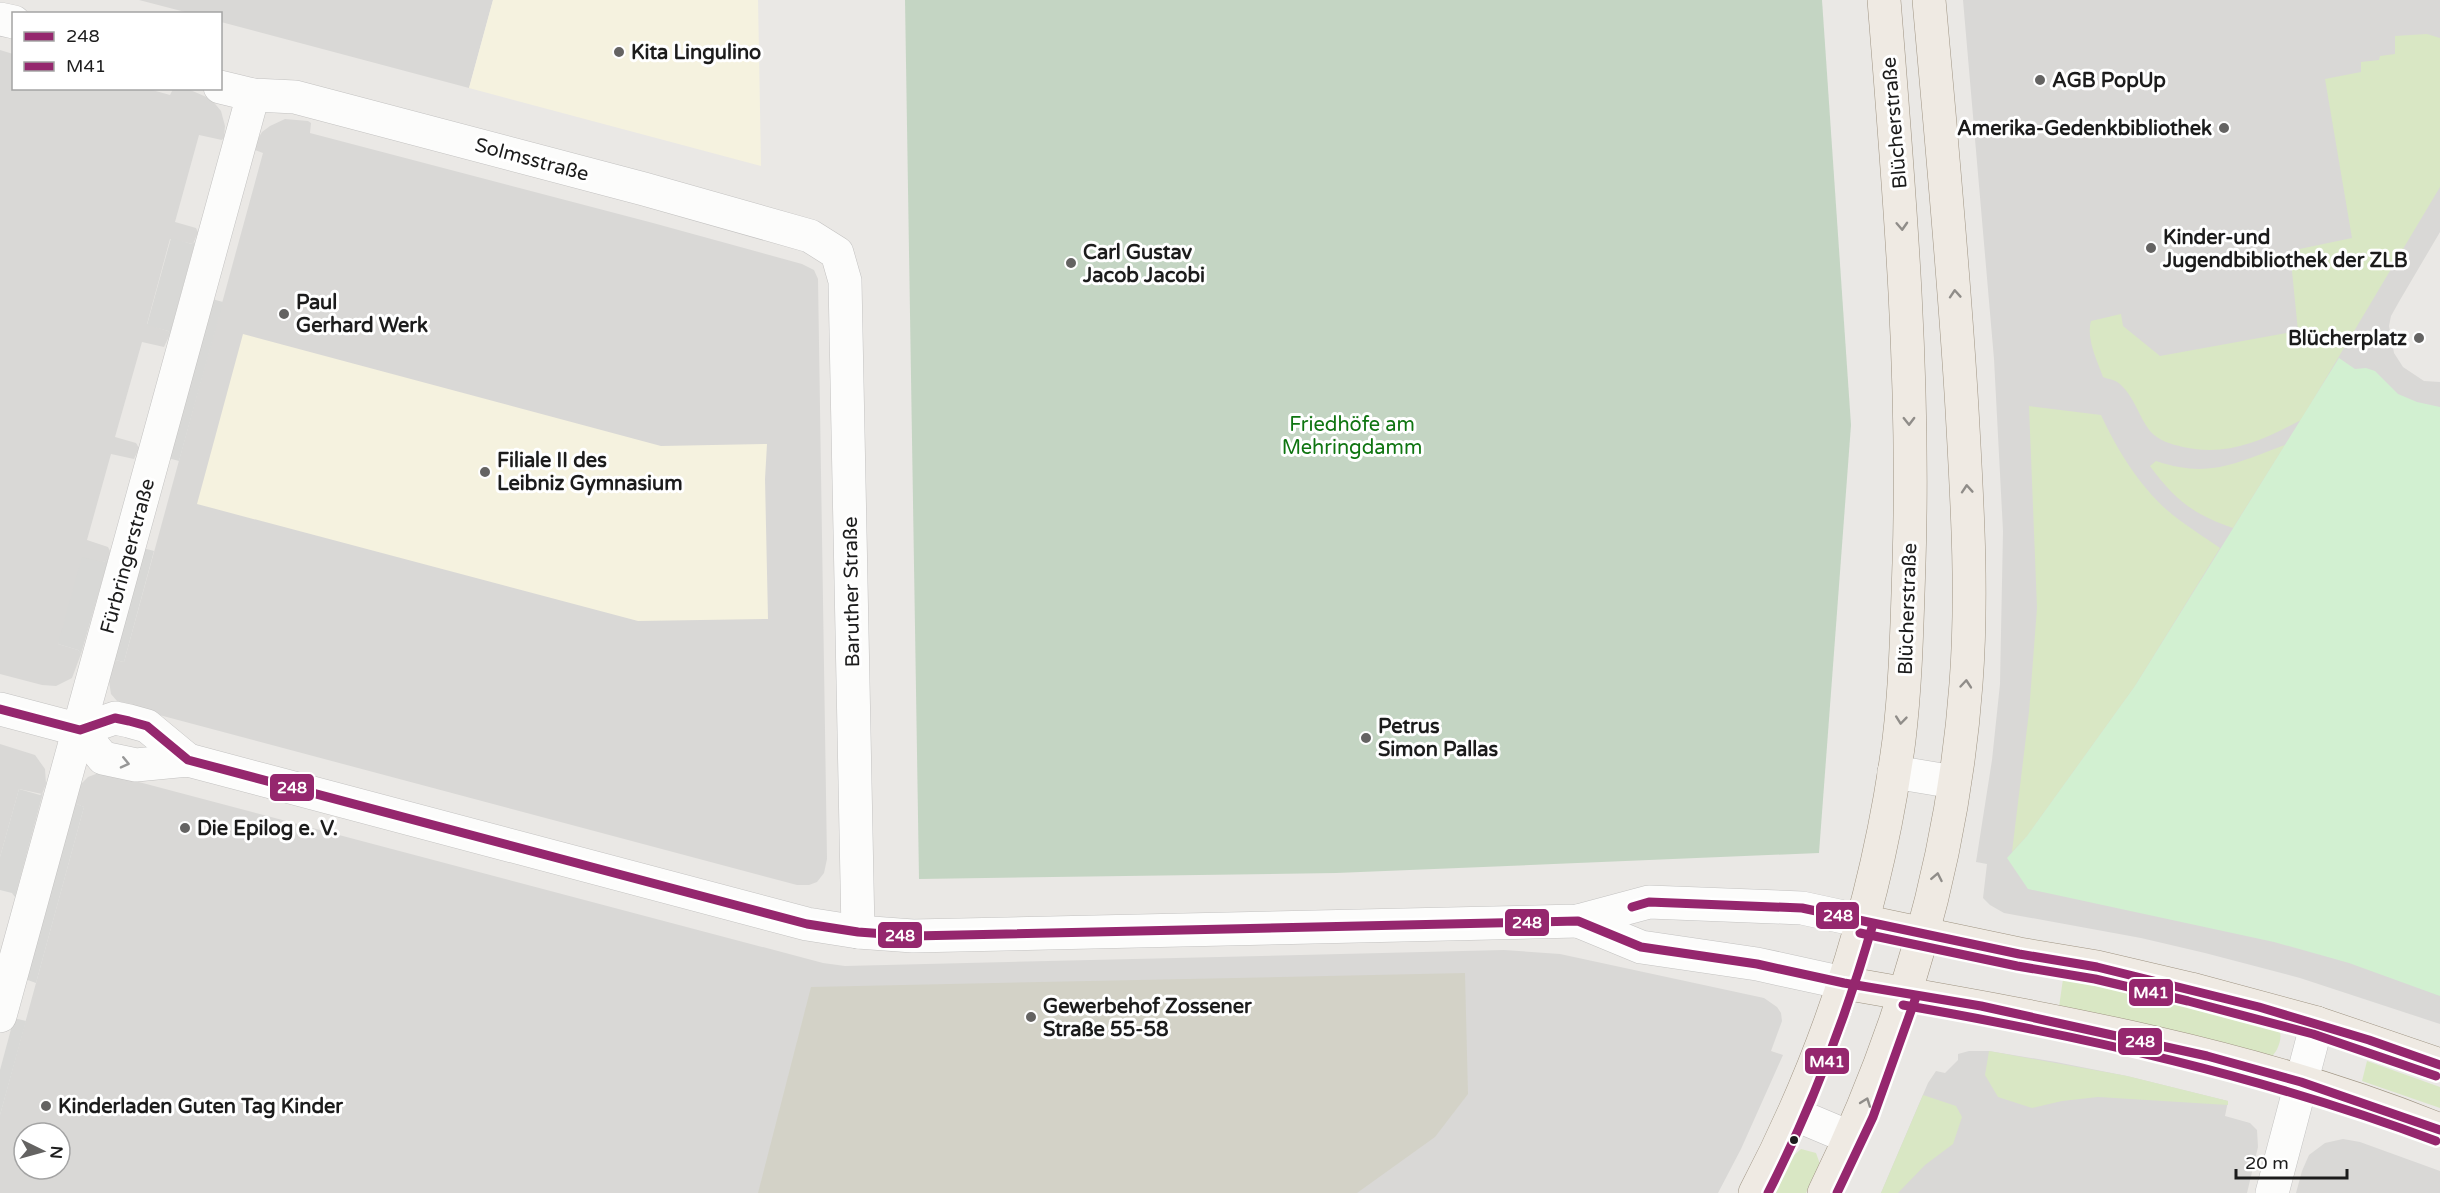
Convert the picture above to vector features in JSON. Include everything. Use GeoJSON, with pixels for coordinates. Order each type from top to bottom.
{"type":"FeatureCollection","features":[{"type":"Feature","properties":{"kind":"main road","name":"Blücherstraße"},"geometry":{"type":"LineString","coordinates":[[1755,1193],[1816,1063],[1844,983],[1862,921],[1894,772],[1901,719],[1906,642],[1910,458],[1907,315],[1899,176],[1884,0]]}},
{"type":"Feature","properties":{"kind":"main road"},"geometry":{"type":"LineString","coordinates":[[1824,1193],[1851,1138],[1905,993],[1935,891],[1954,782],[1968,655],[1970,581],[1968,506],[1951,238],[1929,0]]}},
{"type":"Feature","properties":{"kind":"main road"},"geometry":{"type":"LineString","coordinates":[[1862,921],[2160,982],[2316,1023],[2440,1065]]}},
{"type":"Feature","properties":{"kind":"main road"},"geometry":{"type":"LineString","coordinates":[[1844,983],[2106,1032],[2301,1082],[2440,1130]]}},
{"type":"Feature","properties":{"kind":"street","name":"Solmsstraße"},"geometry":{"type":"LineString","coordinates":[[222,87],[253,95],[295,97],[644,189],[810,236],[837,253]]}},
{"type":"Feature","properties":{"kind":"street","name":"Fürbringerstraße"},"geometry":{"type":"LineString","coordinates":[[0,1016],[253,95]]}},
{"type":"Feature","properties":{"kind":"street","name":"Baruther Straße"},"geometry":{"type":"LineString","coordinates":[[837,253],[845,281],[855,878],[858,932]]}},
{"type":"Feature","properties":{"kind":"street"},"geometry":{"type":"LineString","coordinates":[[0,709],[80,730],[115,718],[147,726],[188,760],[807,924],[858,932],[913,936],[1578,921],[1649,902],[1802,908],[1862,921]]}},
{"type":"Feature","properties":{"kind":"street"},"geometry":{"type":"LineString","coordinates":[[1894,772],[1954,782]]}},
{"type":"Feature","properties":{"kind":"street"},"geometry":{"type":"LineString","coordinates":[[1578,921],[1641,946],[1757,964],[1844,983]]}},
{"type":"Feature","properties":{"kind":"street"},"geometry":{"type":"LineString","coordinates":[[2272,1193],[2316,1023]]}},
{"type":"Feature","properties":{"kind":"street"},"geometry":{"type":"LineString","coordinates":[[1794,1114],[1851,1138]]}},
{"type":"Feature","properties":{"kind":"shaded area"},"geometry":{"type":"Polygon","coordinates":[[[139,0],[493,0],[469,88],[222,22],[222,12],[185,12],[139,0]]]}},
{"type":"Feature","properties":{"kind":"shaded area","name":"Kita Lingulino"},"geometry":{"type":"Polygon","coordinates":[[[493,0],[758,0],[761,166],[469,88],[493,0]]]}},
{"type":"Feature","properties":{"kind":"shaded area"},"geometry":{"type":"Polygon","coordinates":[[[1963,0],[2440,0],[2440,232],[2391,316],[2389,326],[2394,353],[2403,367],[2424,381],[2440,382],[2440,1024],[2300,978],[2205,953],[2141,938],[2004,913],[1983,898],[1987,864],[1976,862],[1992,760],[2000,684],[2003,531],[1994,359],[1963,0]]]}},
{"type":"Feature","properties":{"kind":"shaded area"},"geometry":{"type":"Polygon","coordinates":[[[0,50],[12,54],[12,90],[152,90],[170,95],[172,90],[190,90],[211,99],[221,111],[225,126],[222,140],[199,135],[175,222],[196,228],[198,232],[193,244],[170,239],[147,324],[168,331],[170,334],[164,347],[142,342],[115,437],[136,443],[139,448],[134,459],[111,454],[87,540],[108,547],[110,551],[108,560],[103,562],[58,644],[78,650],[81,654],[72,678],[56,686],[42,685],[0,674],[0,50]]]}},
{"type":"Feature","properties":{"kind":"shaded area"},"geometry":{"type":"Polygon","coordinates":[[[285,119],[308,121],[311,123],[310,133],[653,223],[802,264],[814,270],[818,279],[827,859],[824,873],[817,882],[797,885],[133,708],[117,701],[111,694],[109,681],[112,664],[115,660],[124,662],[263,153],[255,150],[256,142],[262,132],[285,119]]]}},
{"type":"Feature","properties":{"kind":"shaded area"},"geometry":{"type":"Polygon","coordinates":[[[171,238],[192,244],[195,242],[170,334],[168,331],[147,325],[171,238]]]}},
{"type":"Feature","properties":{"kind":"shaded area"},"geometry":{"type":"Polygon","coordinates":[[[212,299],[223,302],[179,461],[168,458],[212,299]]]}},
{"type":"Feature","properties":{"kind":"shaded area","name":"Filiale II des Leibniz Gymnasium"},"geometry":{"type":"Polygon","coordinates":[[[243,334],[661,446],[767,444],[765,479],[768,619],[638,621],[197,504],[243,334]]]}},
{"type":"Feature","properties":{"kind":"shaded area"},"geometry":{"type":"Polygon","coordinates":[[[143,548],[154,551],[124,662],[115,660],[112,664],[143,548]]]}},
{"type":"Feature","properties":{"kind":"shaded area"},"geometry":{"type":"Polygon","coordinates":[[[82,557],[103,562],[108,560],[81,654],[78,650],[58,644],[82,557]]]}},
{"type":"Feature","properties":{"kind":"shaded area"},"geometry":{"type":"Polygon","coordinates":[[[0,744],[35,755],[45,769],[46,784],[42,794],[19,789],[0,857],[0,744]]]}},
{"type":"Feature","properties":{"kind":"shaded area"},"geometry":{"type":"Polygon","coordinates":[[[101,772],[823,963],[845,966],[1504,950],[1560,954],[1764,998],[1777,1007],[1781,1013],[1782,1021],[1771,1051],[1783,1055],[1741,1149],[1718,1193],[0,1193],[0,1115],[84,807],[74,803],[78,787],[88,777],[101,772]]]}},
{"type":"Feature","properties":{"kind":"shaded area"},"geometry":{"type":"Polygon","coordinates":[[[19,789],[40,795],[43,793],[15,897],[12,893],[0,890],[0,857],[19,789]]]}},
{"type":"Feature","properties":{"kind":"shaded area"},"geometry":{"type":"Polygon","coordinates":[[[74,803],[84,807],[36,983],[25,979],[74,803]]]}},
{"type":"Feature","properties":{"kind":"shaded area"},"geometry":{"type":"Polygon","coordinates":[[[1465,973],[1468,1094],[1435,1137],[1357,1193],[758,1193],[811,987],[1465,973]]]}},
{"type":"Feature","properties":{"kind":"shaded area"},"geometry":{"type":"Polygon","coordinates":[[[14,1018],[26,1021],[0,1115],[0,1070],[14,1018]]]}},
{"type":"Feature","properties":{"kind":"shaded area"},"geometry":{"type":"Polygon","coordinates":[[[1969,1051],[1989,1051],[2056,1062],[2127,1076],[2228,1101],[2225,1116],[2250,1123],[2257,1130],[2258,1147],[2247,1193],[1881,1193],[1928,1083],[1936,1071],[1945,1073],[1958,1060],[1958,1054],[1969,1051]]]}},
{"type":"Feature","properties":{"kind":"shaded area"},"geometry":{"type":"Polygon","coordinates":[[[2343,1139],[2360,1142],[2440,1171],[2440,1193],[2296,1193],[2309,1155],[2325,1143],[2343,1139]]]}},
{"type":"Feature","properties":{"kind":"green space","name":"Friedhöfe am Mehringdamm"},"geometry":{"type":"Polygon","coordinates":[[[905,0],[1822,0],[1851,425],[1819,853],[1336,873],[919,879],[905,0]]]}},
{"type":"Feature","properties":{"kind":"green space"},"geometry":{"type":"Polygon","coordinates":[[[2427,34],[2440,38],[2440,187],[2301,420],[2244,445],[2215,450],[2199,450],[2174,445],[2157,437],[2146,425],[2125,389],[2120,384],[2103,377],[2091,342],[2091,321],[2121,314],[2123,326],[2160,356],[2298,331],[2290,251],[2352,238],[2325,79],[2361,72],[2361,62],[2379,60],[2380,56],[2395,54],[2395,36],[2427,34]]]}},
{"type":"Feature","properties":{"kind":"green space"},"geometry":{"type":"Polygon","coordinates":[[[2339,358],[2355,369],[2366,368],[2375,371],[2398,394],[2417,402],[2440,407],[2440,996],[2349,963],[2274,942],[2028,889],[2007,858],[2027,836],[2135,686],[2339,358]]]}},
{"type":"Feature","properties":{"kind":"green space"},"geometry":{"type":"Polygon","coordinates":[[[2029,406],[2101,415],[2114,441],[2147,490],[2173,515],[2220,548],[2135,686],[2027,836],[2012,852],[2029,712],[2037,608],[2029,406]]]}},
{"type":"Feature","properties":{"kind":"green space"},"geometry":{"type":"Polygon","coordinates":[[[2285,445],[2233,528],[2207,517],[2186,504],[2168,488],[2150,466],[2156,461],[2192,469],[2207,469],[2237,463],[2285,445]]]}},
{"type":"Feature","properties":{"kind":"green space"},"geometry":{"type":"Polygon","coordinates":[[[2063,979],[2192,1006],[2279,1030],[2279,1044],[2272,1056],[2059,1007],[2063,979]]]}},
{"type":"Feature","properties":{"kind":"green space"},"geometry":{"type":"Polygon","coordinates":[[[1989,1051],[2127,1076],[2228,1101],[2228,1105],[2098,1097],[2062,1101],[2032,1108],[1998,1097],[1985,1075],[1989,1051]]]}},
{"type":"Feature","properties":{"kind":"green space"},"geometry":{"type":"Polygon","coordinates":[[[2367,1061],[2440,1087],[2440,1108],[2362,1081],[2367,1061]]]}},
{"type":"Feature","properties":{"kind":"green space"},"geometry":{"type":"Polygon","coordinates":[[[1923,1095],[1956,1106],[1962,1117],[1953,1144],[1925,1165],[1898,1193],[1881,1193],[1923,1095]]]}},
{"type":"Feature","properties":{"kind":"green space"},"geometry":{"type":"Polygon","coordinates":[[[1801,1149],[1816,1153],[1820,1164],[1806,1193],[1773,1193],[1792,1157],[1801,1149]]]}},
{"type":"Feature","properties":{"kind":"transit line","name":"248"},"geometry":{"type":"LineString","coordinates":[[0,709],[80,730],[115,718],[129,721],[147,726],[188,760],[807,924],[858,932],[913,936],[1578,921],[1641,947],[1757,964],[1844,983],[1981,1006],[2207,1056],[2301,1082],[2440,1130]]}},
{"type":"Feature","properties":{"kind":"transit line","name":"248"},"geometry":{"type":"LineString","coordinates":[[1632,907],[1649,902],[1802,908],[2019,954],[2097,967],[2259,1007],[2369,1040],[2440,1065]]}},
{"type":"Feature","properties":{"kind":"transit line","name":"M41"},"geometry":{"type":"LineString","coordinates":[[1768,1193],[1827,1061],[1873,924]]}},
{"type":"Feature","properties":{"kind":"transit line","name":"M41"},"geometry":{"type":"LineString","coordinates":[[1860,933],[2017,966],[2095,979],[2188,1001],[2313,1034],[2436,1076]]}},
{"type":"Feature","properties":{"kind":"transit line","name":"M41"},"geometry":{"type":"LineString","coordinates":[[1837,1193],[1873,1117],[1916,997]]}},
{"type":"Feature","properties":{"kind":"transit line","name":"M41"},"geometry":{"type":"LineString","coordinates":[[1903,1005],[2039,1031],[2173,1061],[2305,1097],[2436,1141]]}},
{"type":"Feature","properties":{"kind":"place","name":"Kita Lingulino"},"geometry":{"type":"Point","coordinates":[619,52]}},
{"type":"Feature","properties":{"kind":"place","name":"AGB PopUp"},"geometry":{"type":"Point","coordinates":[2040,80]}},
{"type":"Feature","properties":{"kind":"place","name":"Amerika-Gedenkbibliothek"},"geometry":{"type":"Point","coordinates":[2224,128]}},
{"type":"Feature","properties":{"kind":"place","name":"Kinder-und Jugendbibliothek der ZLB"},"geometry":{"type":"Point","coordinates":[2151,248]}},
{"type":"Feature","properties":{"kind":"place","name":"Carl Gustav Jacob Jacobi"},"geometry":{"type":"Point","coordinates":[1071,263]}},
{"type":"Feature","properties":{"kind":"place","name":"Paul Gerhard Werk"},"geometry":{"type":"Point","coordinates":[284,314]}},
{"type":"Feature","properties":{"kind":"place","name":"Blücherplatz"},"geometry":{"type":"Point","coordinates":[2419,338]}},
{"type":"Feature","properties":{"kind":"place","name":"Filiale II des Leibniz Gymnasium"},"geometry":{"type":"Point","coordinates":[485,472]}},
{"type":"Feature","properties":{"kind":"place","name":"Petrus Simon Pallas"},"geometry":{"type":"Point","coordinates":[1366,738]}},
{"type":"Feature","properties":{"kind":"place","name":"Die Epilog e. V."},"geometry":{"type":"Point","coordinates":[185,828]}},
{"type":"Feature","properties":{"kind":"place","name":"Gewerbehof Zossener Straße 55-58"},"geometry":{"type":"Point","coordinates":[1031,1017]}},
{"type":"Feature","properties":{"kind":"place","name":"Kinderladen Guten Tag Kinder"},"geometry":{"type":"Point","coordinates":[46,1106]}}]}
